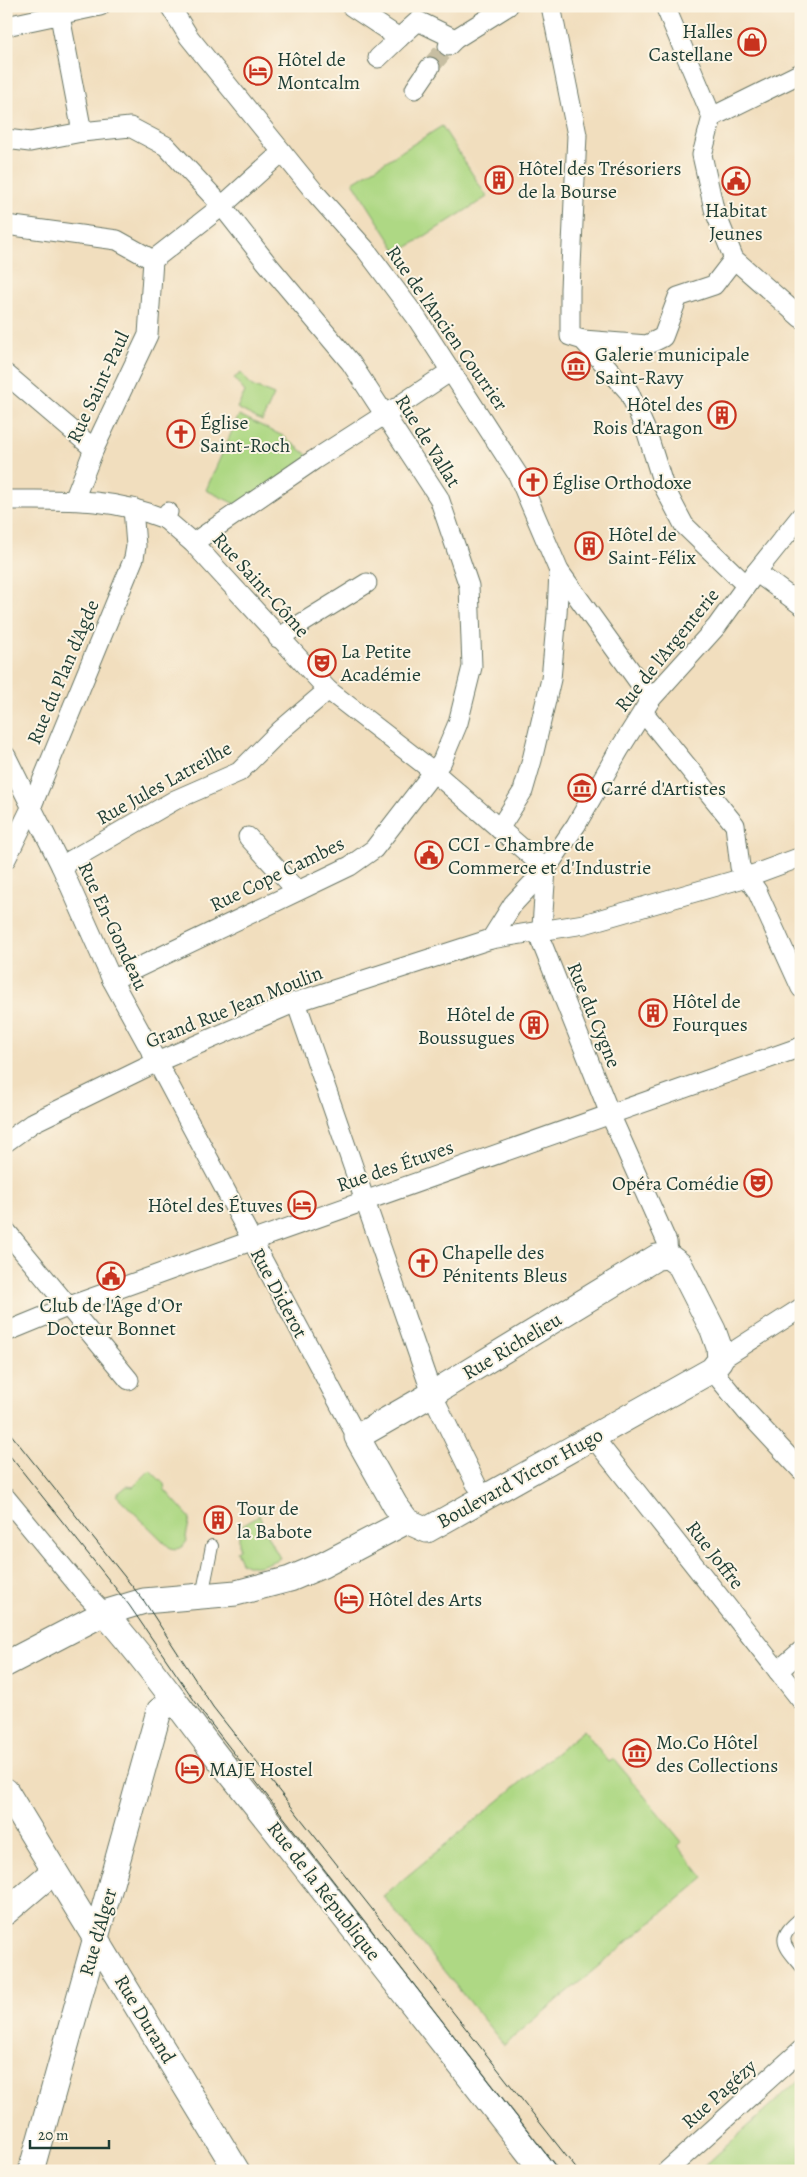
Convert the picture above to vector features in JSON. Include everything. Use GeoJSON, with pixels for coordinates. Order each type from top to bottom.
{"type":"FeatureCollection","features":[{"type":"Feature","properties":{"kind":"street"},"geometry":{"type":"LineString","coordinates":[[6,26],[100,6]]}},
{"type":"Feature","properties":{"kind":"street","name":"Rue de l'Ancien Courrier"},"geometry":{"type":"LineString","coordinates":[[170,6],[190,37],[282,152],[366,250],[416,317],[518,475],[559,572],[647,706],[735,825],[740,867],[757,891],[801,988]]}},
{"type":"Feature","properties":{"kind":"street"},"geometry":{"type":"LineString","coordinates":[[351,6],[399,38]]}},
{"type":"Feature","properties":{"kind":"street"},"geometry":{"type":"LineString","coordinates":[[378,58],[418,21],[452,42],[508,6]]}},
{"type":"Feature","properties":{"kind":"street"},"geometry":{"type":"LineString","coordinates":[[551,6],[576,135],[570,289],[577,338],[629,392],[646,433],[664,487],[684,525],[751,578],[801,604]]}},
{"type":"Feature","properties":{"kind":"street"},"geometry":{"type":"LineString","coordinates":[[665,6],[712,117],[702,155],[714,209],[734,259],[801,318]]}},
{"type":"Feature","properties":{"kind":"street"},"geometry":{"type":"LineString","coordinates":[[60,16],[82,132]]}},
{"type":"Feature","properties":{"kind":"street"},"geometry":{"type":"LineString","coordinates":[[415,89],[430,68]]}},
{"type":"Feature","properties":{"kind":"street"},"geometry":{"type":"LineString","coordinates":[[712,117],[801,73]]}},
{"type":"Feature","properties":{"kind":"street","name":"Rue de Vallat"},"geometry":{"type":"LineString","coordinates":[[6,139],[30,142],[82,132],[130,127],[166,146],[222,206],[266,262],[351,362],[395,409],[439,498],[469,586],[472,667],[458,723],[442,761],[434,772]]}},
{"type":"Feature","properties":{"kind":"street"},"geometry":{"type":"LineString","coordinates":[[6,225],[117,240],[153,260],[222,206],[282,152]]}},
{"type":"Feature","properties":{"kind":"street"},"geometry":{"type":"LineString","coordinates":[[577,338],[647,345],[663,337],[678,297],[714,285],[734,259]]}},
{"type":"Feature","properties":{"kind":"street","name":"Rue Saint-Paul"},"geometry":{"type":"LineString","coordinates":[[74,500],[94,449],[148,335],[153,260]]}},
{"type":"Feature","properties":{"kind":"street"},"geometry":{"type":"LineString","coordinates":[[193,543],[314,460],[451,371]]}},
{"type":"Feature","properties":{"kind":"street"},"geometry":{"type":"LineString","coordinates":[[6,374],[94,449]]}},
{"type":"Feature","properties":{"kind":"street"},"geometry":{"type":"LineString","coordinates":[[6,500],[74,500],[104,502],[133,508]]}},
{"type":"Feature","properties":{"kind":"street","name":"Rue Saint-Côme"},"geometry":{"type":"LineString","coordinates":[[133,508],[166,516],[328,690],[434,772],[546,869]]}},
{"type":"Feature","properties":{"kind":"street","name":"Rue du Plan d'Agde"},"geometry":{"type":"LineString","coordinates":[[6,859],[31,808],[125,580],[135,552],[133,508]]}},
{"type":"Feature","properties":{"kind":"street","name":"Rue de l'Argenterie"},"geometry":{"type":"LineString","coordinates":[[546,869],[576,826],[647,706],[717,626],[751,578],[801,516]]}},
{"type":"Feature","properties":{"kind":"street"},"geometry":{"type":"LineString","coordinates":[[499,829],[523,791],[551,679],[559,572]]}},
{"type":"Feature","properties":{"kind":"street"},"geometry":{"type":"LineString","coordinates":[[278,638],[367,583]]}},
{"type":"Feature","properties":{"kind":"street","name":"Rue Jules Latreilhe"},"geometry":{"type":"LineString","coordinates":[[61,866],[175,800],[239,772],[281,730],[328,690]]}},
{"type":"Feature","properties":{"kind":"street","name":"Rue En-Gondeau"},"geometry":{"type":"LineString","coordinates":[[6,756],[61,866],[112,980],[157,1062]]}},
{"type":"Feature","properties":{"kind":"street","name":"Rue Cope Cambes"},"geometry":{"type":"LineString","coordinates":[[112,980],[350,866],[374,849],[434,772]]}},
{"type":"Feature","properties":{"kind":"street"},"geometry":{"type":"LineString","coordinates":[[248,837],[297,891]]}},
{"type":"Feature","properties":{"kind":"street","name":"Grand Rue Jean Moulin"},"geometry":{"type":"LineString","coordinates":[[6,1142],[34,1122],[157,1062],[296,1002],[491,939],[584,924],[747,877],[801,857]]}},
{"type":"Feature","properties":{"kind":"street"},"geometry":{"type":"LineString","coordinates":[[491,939],[514,904],[546,869]]}},
{"type":"Feature","properties":{"kind":"street","name":"Rue du Cygne"},"geometry":{"type":"LineString","coordinates":[[546,869],[540,940],[610,1114],[667,1242],[668,1256]]}},
{"type":"Feature","properties":{"kind":"street"},"geometry":{"type":"LineString","coordinates":[[296,1002],[432,1394],[476,1484]]}},
{"type":"Feature","properties":{"kind":"street","name":"Rue des Étuves"},"geometry":{"type":"LineString","coordinates":[[6,1332],[67,1307],[251,1241],[801,1047]]}},
{"type":"Feature","properties":{"kind":"street","name":"Rue Diderot"},"geometry":{"type":"LineString","coordinates":[[157,1062],[357,1437],[395,1505],[407,1521]]}},
{"type":"Feature","properties":{"kind":"street"},"geometry":{"type":"LineString","coordinates":[[6,1231],[129,1380]]}},
{"type":"Feature","properties":{"kind":"street"},"geometry":{"type":"LineString","coordinates":[[668,1256],[680,1264],[713,1330],[719,1346],[716,1365],[746,1411],[801,1470]]}},
{"type":"Feature","properties":{"kind":"street","name":"Rue Richelieu"},"geometry":{"type":"LineString","coordinates":[[357,1437],[432,1394],[657,1257],[668,1256]]}},
{"type":"Feature","properties":{"kind":"street","name":"Boulevard Victor Hugo"},"geometry":{"type":"LineString","coordinates":[[6,1664],[104,1613],[144,1600],[236,1594],[290,1579],[323,1565],[407,1521],[427,1530],[593,1437],[716,1365],[801,1308]]}},
{"type":"Feature","properties":{"kind":"street","name":"Rue Joffre"},"geometry":{"type":"LineString","coordinates":[[593,1437],[801,1700]]}},
{"type":"Feature","properties":{"kind":"street"},"geometry":{"type":"LineString","coordinates":[[6,1498],[82,1590],[104,1613]]}},
{"type":"Feature","properties":{"kind":"street","name":"Rue de la République"},"geometry":{"type":"LineString","coordinates":[[104,1613],[130,1642],[543,2171]]}},
{"type":"Feature","properties":{"kind":"street"},"geometry":{"type":"LineString","coordinates":[[778,1671],[801,1651]]}},
{"type":"Feature","properties":{"kind":"street","name":"Rue d'Alger"},"geometry":{"type":"LineString","coordinates":[[31,2171],[160,1711],[174,1700]]}},
{"type":"Feature","properties":{"kind":"street","name":"Rue Durand"},"geometry":{"type":"LineString","coordinates":[[6,1791],[237,2171]]}},
{"type":"Feature","properties":{"kind":"street"},"geometry":{"type":"LineString","coordinates":[[6,1912],[54,1871]]}},
{"type":"Feature","properties":{"kind":"street","name":"Rue Pagézy"},"geometry":{"type":"LineString","coordinates":[[667,2171],[801,2050]]}},
{"type":"Feature","properties":{"kind":"lane"},"geometry":{"type":"LineString","coordinates":[[202,1596],[212,1546]]}},
{"type":"Feature","properties":{"kind":"lane"},"geometry":{"type":"LineString","coordinates":[[801,1918],[787,1929],[784,1937],[784,1946],[801,1966]]}},
{"type":"Feature","properties":{"kind":"green space"},"geometry":{"type":"Polygon","coordinates":[[[442,126],[487,197],[398,253],[353,182],[442,126]]]}},
{"type":"Feature","properties":{"kind":"green space"},"geometry":{"type":"Polygon","coordinates":[[[241,373],[252,386],[274,395],[262,421],[237,408],[245,392],[234,378],[241,373]]]}},
{"type":"Feature","properties":{"kind":"green space"},"geometry":{"type":"Polygon","coordinates":[[[239,415],[283,436],[314,460],[245,509],[206,490],[239,415]]]}},
{"type":"Feature","properties":{"kind":"green space"},"geometry":{"type":"Polygon","coordinates":[[[150,1470],[164,1484],[165,1490],[190,1518],[186,1537],[187,1541],[179,1548],[169,1547],[116,1495],[127,1486],[133,1487],[150,1470]]]}},
{"type":"Feature","properties":{"kind":"green space"},"geometry":{"type":"Polygon","coordinates":[[[259,1515],[268,1537],[280,1558],[260,1566],[246,1565],[241,1562],[236,1551],[239,1549],[239,1527],[259,1515]]]}},
{"type":"Feature","properties":{"kind":"green space"},"geometry":{"type":"Polygon","coordinates":[[[584,1730],[609,1762],[614,1759],[682,1842],[678,1846],[704,1878],[504,2045],[383,1896],[584,1730]]]}},
{"type":"Feature","properties":{"kind":"green space"},"geometry":{"type":"Polygon","coordinates":[[[801,2078],[801,2171],[699,2171],[801,2078]]]}},
{"type":"Feature","properties":{"kind":"tunnel"},"geometry":{"type":"LineString","coordinates":[[430,67],[448,46]]}},
{"type":"Feature","properties":{"kind":"tram line"},"geometry":{"type":"LineString","coordinates":[[6,1428],[144,1601],[213,1707],[578,2171]]}},
{"type":"Feature","properties":{"kind":"tram line"},"geometry":{"type":"LineString","coordinates":[[6,1451],[129,1605],[205,1716],[559,2171]]}},
{"type":"Feature","properties":{"kind":"place","name":"Halles Castellane"},"geometry":{"type":"Point","coordinates":[752,42]}},
{"type":"Feature","properties":{"kind":"place","name":"Hôtel de Montcalm"},"geometry":{"type":"Point","coordinates":[258,71]}},
{"type":"Feature","properties":{"kind":"place","name":"Hôtel des Trésoriers de la Bourse"},"geometry":{"type":"Point","coordinates":[499,180]}},
{"type":"Feature","properties":{"kind":"place","name":"Habitat Jeunes"},"geometry":{"type":"Point","coordinates":[736,181]}},
{"type":"Feature","properties":{"kind":"place","name":"Galerie municipale Saint-Ravy"},"geometry":{"type":"Point","coordinates":[576,366]}},
{"type":"Feature","properties":{"kind":"place","name":"Hôtel des Rois d'Aragon"},"geometry":{"type":"Point","coordinates":[722,415]}},
{"type":"Feature","properties":{"kind":"place","name":"Église Saint-Roch"},"geometry":{"type":"Point","coordinates":[181,434]}},
{"type":"Feature","properties":{"kind":"place","name":"Église Orthodoxe"},"geometry":{"type":"Point","coordinates":[533,482]}},
{"type":"Feature","properties":{"kind":"place","name":"Hôtel de Saint-Félix"},"geometry":{"type":"Point","coordinates":[589,546]}},
{"type":"Feature","properties":{"kind":"place","name":"La Petite Académie"},"geometry":{"type":"Point","coordinates":[322,663]}},
{"type":"Feature","properties":{"kind":"place","name":"Carré d'Artistes"},"geometry":{"type":"Point","coordinates":[582,788]}},
{"type":"Feature","properties":{"kind":"place","name":"CCI - Chambre de Commerce et d'Industrie"},"geometry":{"type":"Point","coordinates":[429,855]}},
{"type":"Feature","properties":{"kind":"place","name":"Hôtel de Fourques"},"geometry":{"type":"Point","coordinates":[653,1013]}},
{"type":"Feature","properties":{"kind":"place","name":"Hôtel de Boussugues"},"geometry":{"type":"Point","coordinates":[534,1025]}},
{"type":"Feature","properties":{"kind":"place","name":"Opéra Comédie"},"geometry":{"type":"Point","coordinates":[758,1183]}},
{"type":"Feature","properties":{"kind":"place","name":"Hôtel des Étuves"},"geometry":{"type":"Point","coordinates":[302,1205]}},
{"type":"Feature","properties":{"kind":"place","name":"Chapelle des Pénitents Bleus"},"geometry":{"type":"Point","coordinates":[423,1263]}},
{"type":"Feature","properties":{"kind":"place","name":"Club de l'Âge d'Or Docteur Bonnet"},"geometry":{"type":"Point","coordinates":[111,1276]}},
{"type":"Feature","properties":{"kind":"place","name":"Tour de la Babote"},"geometry":{"type":"Point","coordinates":[218,1520]}},
{"type":"Feature","properties":{"kind":"place","name":"Hôtel des Arts"},"geometry":{"type":"Point","coordinates":[349,1599]}},
{"type":"Feature","properties":{"kind":"place","name":"Mo.Co Hôtel des Collections"},"geometry":{"type":"Point","coordinates":[637,1753]}},
{"type":"Feature","properties":{"kind":"place","name":"MAJE Hostel"},"geometry":{"type":"Point","coordinates":[190,1769]}}]}
